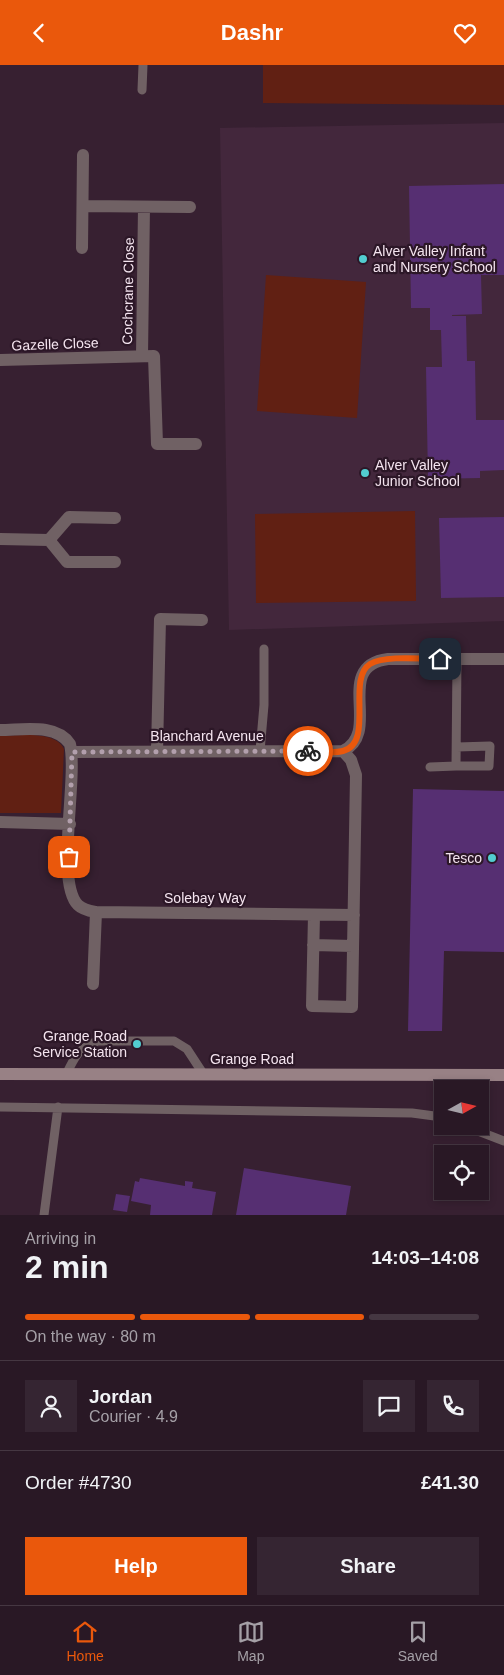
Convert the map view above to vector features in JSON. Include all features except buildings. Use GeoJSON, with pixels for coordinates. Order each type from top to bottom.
{"type":"FeatureCollection","features":[{"type":"Feature","properties":{"kind":"street"},"geometry":{"type":"LineString","coordinates":[[82,248],[83,155]]}},
{"type":"Feature","properties":{"kind":"street"},"geometry":{"type":"LineString","coordinates":[[83,206],[190,207]]}},
{"type":"Feature","properties":{"kind":"street","name":"Cochcrane Close"},"geometry":{"type":"LineString","coordinates":[[144,207],[142,356],[154,356],[157,444],[196,444]]}},
{"type":"Feature","properties":{"kind":"street","name":"Gazelle Close"},"geometry":{"type":"LineString","coordinates":[[0,360],[142,356]]}},
{"type":"Feature","properties":{"kind":"street"},"geometry":{"type":"LineString","coordinates":[[0,539],[49,539],[69,517],[115,518]]}},
{"type":"Feature","properties":{"kind":"street"},"geometry":{"type":"LineString","coordinates":[[49,539],[67,562],[115,562]]}},
{"type":"Feature","properties":{"kind":"street"},"geometry":{"type":"LineString","coordinates":[[157,751],[160,619],[202,620]]}},
{"type":"Feature","properties":{"kind":"street"},"geometry":{"type":"LineString","coordinates":[[314,915],[312,1006],[352,1007],[356,775],[351,760],[343,751],[352,745],[358,732],[360,683],[363,671],[370,664],[388,659],[504,659]]}},
{"type":"Feature","properties":{"kind":"street"},"geometry":{"type":"LineString","coordinates":[[0,730],[59,733],[66,738],[72,752],[70,824],[0,822]]}},
{"type":"Feature","properties":{"kind":"street","name":"Blanchard Avenue"},"geometry":{"type":"LineString","coordinates":[[72,752],[343,751]]}},
{"type":"Feature","properties":{"kind":"street","name":"Solebay Way"},"geometry":{"type":"LineString","coordinates":[[70,824],[69,874],[71,890],[78,905],[96,912],[354,915]]}},
{"type":"Feature","properties":{"kind":"street"},"geometry":{"type":"LineString","coordinates":[[93,984],[96,912]]}},
{"type":"Feature","properties":{"kind":"street"},"geometry":{"type":"LineString","coordinates":[[313,945],[353,946]]}},
{"type":"Feature","properties":{"kind":"street","name":"Grange Road"},"geometry":{"type":"LineString","coordinates":[[0,1074],[504,1075]]}},
{"type":"Feature","properties":{"kind":"lane"},"geometry":{"type":"LineString","coordinates":[[142,90],[143,65]]}},
{"type":"Feature","properties":{"kind":"lane"},"geometry":{"type":"LineString","coordinates":[[260,751],[264,705],[264,649]]}},
{"type":"Feature","properties":{"kind":"lane"},"geometry":{"type":"LineString","coordinates":[[456,659],[456,767]]}},
{"type":"Feature","properties":{"kind":"lane"},"geometry":{"type":"LineString","coordinates":[[430,767],[489,766],[490,747],[456,747]]}},
{"type":"Feature","properties":{"kind":"lane"},"geometry":{"type":"LineString","coordinates":[[66,1075],[76,1054],[98,1041],[174,1041],[182,1044],[204,1075]]}},
{"type":"Feature","properties":{"kind":"lane"},"geometry":{"type":"LineString","coordinates":[[0,1107],[412,1113],[434,1116]]}},
{"type":"Feature","properties":{"kind":"lane"},"geometry":{"type":"LineString","coordinates":[[44,1215],[58,1107]]}},
{"type":"Feature","properties":{"kind":"lane"},"geometry":{"type":"LineString","coordinates":[[488,1135],[504,1141]]}},
{"type":"Feature","properties":{"kind":"shaded area"},"geometry":{"type":"Polygon","coordinates":[[[263,65],[504,65],[504,105],[263,103],[263,65]]]}},
{"type":"Feature","properties":{"kind":"shaded area","name":"Alver Valley Junior School"},"geometry":{"type":"Polygon","coordinates":[[[504,123],[504,621],[229,630],[220,128],[504,123]]]}},
{"type":"Feature","properties":{"kind":"shaded area"},"geometry":{"type":"Polygon","coordinates":[[[266,275],[366,282],[357,418],[257,411],[266,275]]]}},
{"type":"Feature","properties":{"kind":"shaded area"},"geometry":{"type":"Polygon","coordinates":[[[415,511],[416,601],[256,603],[255,514],[415,511]]]}},
{"type":"Feature","properties":{"kind":"shaded area"},"geometry":{"type":"Polygon","coordinates":[[[35,735],[45,737],[53,739],[64,749],[61,813],[0,813],[0,736],[35,735]]]}},
{"type":"Feature","properties":{"kind":"way so far"},"geometry":{"type":"LineString","coordinates":[[69,857],[72,752],[308,751]]}},
{"type":"Feature","properties":{"kind":"place","name":"Alver Valley Infant and Nursery School"},"geometry":{"type":"Point","coordinates":[363,259]}},
{"type":"Feature","properties":{"kind":"place","name":"Alver Valley Junior School"},"geometry":{"type":"Point","coordinates":[365,473]}},
{"type":"Feature","properties":{"kind":"place","name":"Tesco"},"geometry":{"type":"Point","coordinates":[492,858]}},
{"type":"Feature","properties":{"kind":"place","name":"Grange Road Service Station"},"geometry":{"type":"Point","coordinates":[137,1044]}},
{"type":"Feature","properties":{"kind":"route"},"geometry":{"type":"LineString","coordinates":[[308,751],[343,751],[352,745],[358,732],[360,683],[363,671],[370,664],[388,659],[440,659]]}}]}
